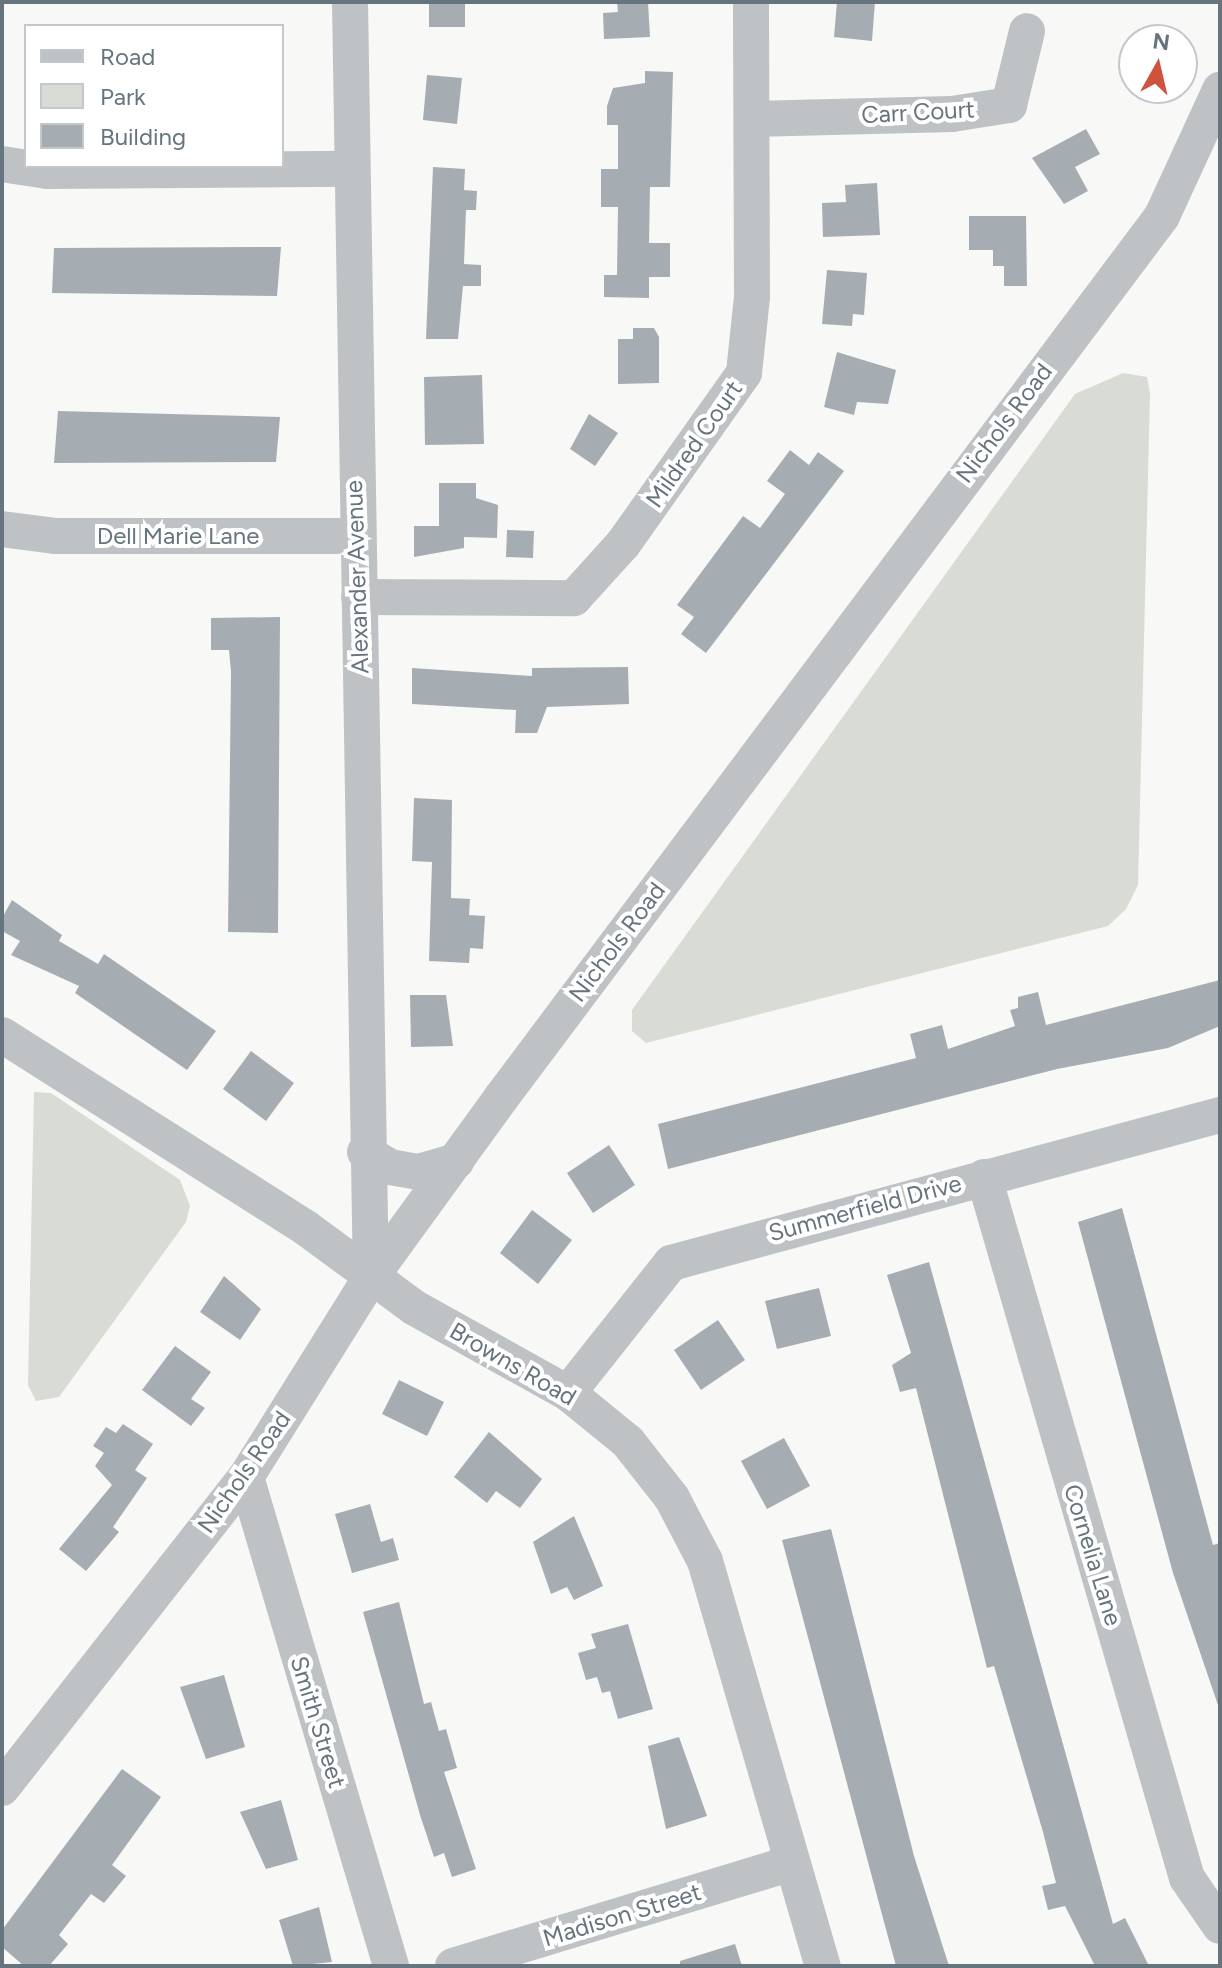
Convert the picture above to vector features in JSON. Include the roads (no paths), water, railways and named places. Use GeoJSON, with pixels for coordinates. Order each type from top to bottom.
{"type":"FeatureCollection","features":[{"type":"Feature","properties":{"kind":"street","name":"Alexander Avenue"},"geometry":{"type":"LineString","coordinates":[[350,2],[354,536],[359,597],[365,1152],[371,1277]]}},
{"type":"Feature","properties":{"kind":"street","name":"Mildred Court"},"geometry":{"type":"LineString","coordinates":[[359,597],[574,598],[623,544],[744,373],[752,297],[751,2]]}},
{"type":"Feature","properties":{"kind":"street","name":"Carr Court"},"geometry":{"type":"LineString","coordinates":[[752,119],[952,114],[1009,105],[1027,31]]}},
{"type":"Feature","properties":{"kind":"street","name":"Nichols Road"},"geometry":{"type":"LineString","coordinates":[[2,1788],[246,1477],[371,1277],[1162,216],[1220,90]]}},
{"type":"Feature","properties":{"kind":"street"},"geometry":{"type":"LineString","coordinates":[[2,164],[24,167]]}},
{"type":"Feature","properties":{"kind":"street"},"geometry":{"type":"LineString","coordinates":[[28,168],[47,171],[352,169]]}},
{"type":"Feature","properties":{"kind":"street","name":"Dell Marie Lane"},"geometry":{"type":"LineString","coordinates":[[2,529],[55,536],[354,536]]}},
{"type":"Feature","properties":{"kind":"street","name":"Browns Road"},"geometry":{"type":"LineString","coordinates":[[2,1035],[306,1228],[371,1277],[568,1393],[628,1442],[672,1498],[705,1561],[823,1966]]}},
{"type":"Feature","properties":{"kind":"street","name":"Summerfield Drive"},"geometry":{"type":"LineString","coordinates":[[568,1393],[671,1263],[1220,1115]]}},
{"type":"Feature","properties":{"kind":"street"},"geometry":{"type":"LineString","coordinates":[[365,1152],[390,1167],[418,1172],[456,1161]]}},
{"type":"Feature","properties":{"kind":"street","name":"Cornelia Lane"},"geometry":{"type":"LineString","coordinates":[[984,1177],[1187,1878],[1220,1926]]}},
{"type":"Feature","properties":{"kind":"street","name":"Smith Street"},"geometry":{"type":"LineString","coordinates":[[246,1477],[391,1966]]}},
{"type":"Feature","properties":{"kind":"street","name":"Madison Street"},"geometry":{"type":"LineString","coordinates":[[453,1966],[792,1863]]}}]}
